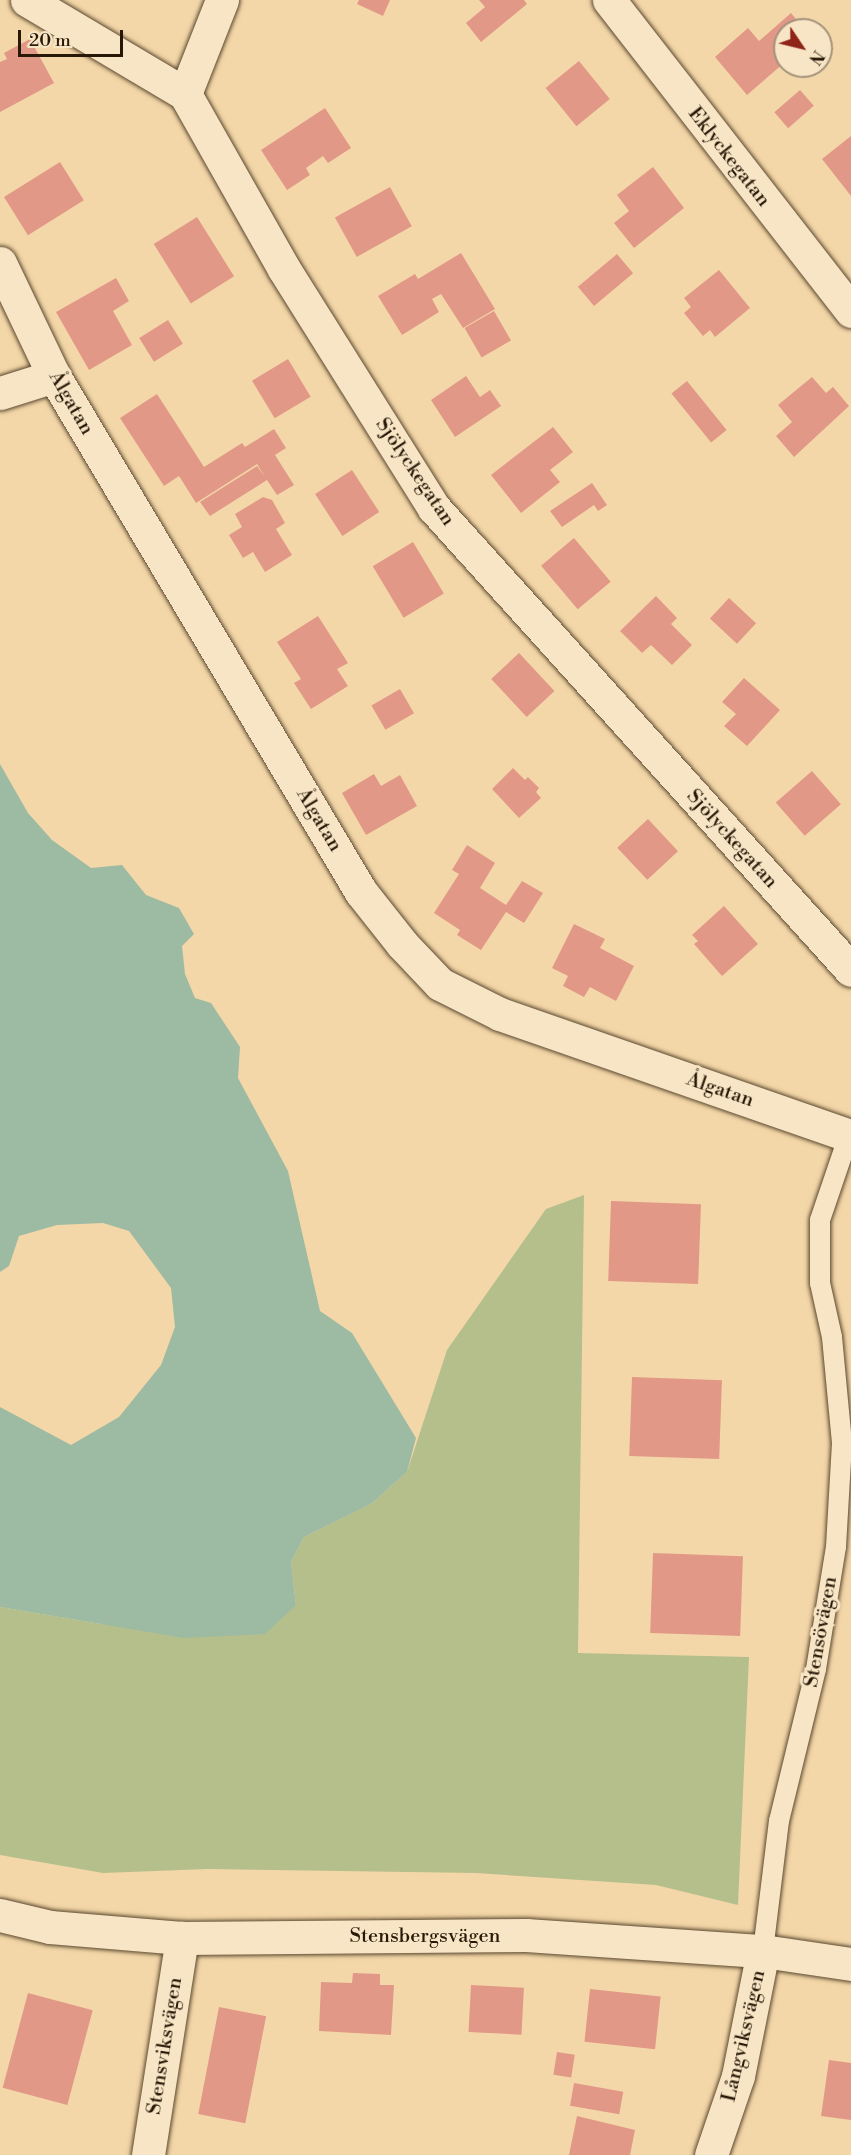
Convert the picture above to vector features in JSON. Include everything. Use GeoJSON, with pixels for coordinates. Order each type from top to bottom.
{"type":"FeatureCollection","features":[{"type":"Feature","properties":{"kind":"street","name":"Sjölyckegatan"},"geometry":{"type":"LineString","coordinates":[[27,0],[185,94],[284,269],[434,508],[851,970]]}},
{"type":"Feature","properties":{"kind":"street"},"geometry":{"type":"LineString","coordinates":[[185,94],[222,0]]}},
{"type":"Feature","properties":{"kind":"street","name":"Eklyckegatan"},"geometry":{"type":"LineString","coordinates":[[609,0],[851,311]]}},
{"type":"Feature","properties":{"kind":"street","name":"Ålgatan"},"geometry":{"type":"LineString","coordinates":[[0,263],[54,376],[361,892],[402,944],[440,984],[500,1014],[850,1132]]}},
{"type":"Feature","properties":{"kind":"street"},"geometry":{"type":"LineString","coordinates":[[0,393],[54,376]]}},
{"type":"Feature","properties":{"kind":"street","name":"Stensbergsvägen"},"geometry":{"type":"LineString","coordinates":[[0,1915],[50,1927],[182,1938],[526,1935],[763,1951],[851,1964]]}},
{"type":"Feature","properties":{"kind":"street","name":"Stensviksvägen"},"geometry":{"type":"LineString","coordinates":[[148,2155],[182,1938]]}},
{"type":"Feature","properties":{"kind":"street","name":"Långviksvägen"},"geometry":{"type":"LineString","coordinates":[[711,2155],[738,2076],[763,1951]]}},
{"type":"Feature","properties":{"kind":"lane","name":"Stensövägen"},"geometry":{"type":"LineString","coordinates":[[763,1951],[778,1821],[816,1669],[836,1547],[842,1443],[832,1337],[820,1283],[820,1220],[850,1132]]}},
{"type":"Feature","properties":{"kind":"shaded area"},"geometry":{"type":"Polygon","coordinates":[[[0,764],[28,813],[52,840],[91,868],[122,865],[146,895],[179,908],[194,934],[182,946],[185,974],[195,998],[211,1003],[240,1047],[238,1078],[288,1171],[320,1311],[352,1333],[416,1438],[407,1472],[371,1504],[304,1537],[291,1562],[296,1605],[265,1634],[184,1638],[0,1607],[0,1407],[71,1445],[119,1417],[161,1365],[175,1327],[171,1288],[129,1231],[103,1223],[57,1225],[19,1236],[9,1266],[0,1272],[0,764]]]}},
{"type":"Feature","properties":{"kind":"shaded area"},"geometry":{"type":"Polygon","coordinates":[[[584,1195],[578,1653],[749,1657],[738,1905],[656,1885],[476,1873],[208,1869],[103,1873],[0,1855],[0,1607],[101,1624],[296,1605],[291,1562],[304,1537],[371,1504],[407,1472],[447,1350],[546,1209],[584,1195]]]}},
{"type":"Feature","properties":{"kind":"building"},"geometry":{"type":"Polygon","coordinates":[[[359,0],[390,0],[383,16],[357,4],[359,0]]]}},
{"type":"Feature","properties":{"kind":"building"},"geometry":{"type":"Polygon","coordinates":[[[479,0],[524,0],[527,4],[481,42],[466,23],[485,7],[479,0]]]}},
{"type":"Feature","properties":{"kind":"building"},"geometry":{"type":"Polygon","coordinates":[[[791,13],[795,18],[785,18],[791,13]]]}},
{"type":"Feature","properties":{"kind":"building"},"geometry":{"type":"Polygon","coordinates":[[[748,28],[759,41],[773,29],[773,72],[747,95],[715,57],[748,28]]]}},
{"type":"Feature","properties":{"kind":"building"},"geometry":{"type":"Polygon","coordinates":[[[30,39],[54,83],[0,112],[0,62],[7,59],[4,53],[30,39]]]}},
{"type":"Feature","properties":{"kind":"building"},"geometry":{"type":"Polygon","coordinates":[[[579,61],[610,99],[576,126],[546,88],[579,61]]]}},
{"type":"Feature","properties":{"kind":"building"},"geometry":{"type":"Polygon","coordinates":[[[800,90],[814,106],[788,128],[774,112],[800,90]]]}},
{"type":"Feature","properties":{"kind":"building"},"geometry":{"type":"Polygon","coordinates":[[[325,108],[351,148],[328,163],[323,156],[306,168],[310,175],[287,190],[261,150],[325,108]]]}},
{"type":"Feature","properties":{"kind":"building"},"geometry":{"type":"Polygon","coordinates":[[[851,136],[851,196],[822,159],[851,136]]]}},
{"type":"Feature","properties":{"kind":"building"},"geometry":{"type":"Polygon","coordinates":[[[60,162],[84,200],[28,235],[4,197],[60,162]]]}},
{"type":"Feature","properties":{"kind":"building"},"geometry":{"type":"Polygon","coordinates":[[[653,167],[684,208],[634,248],[614,223],[629,211],[617,195],[653,167]]]}},
{"type":"Feature","properties":{"kind":"building"},"geometry":{"type":"Polygon","coordinates":[[[390,187],[412,226],[357,257],[335,218],[390,187]]]}},
{"type":"Feature","properties":{"kind":"building"},"geometry":{"type":"Polygon","coordinates":[[[197,217],[234,276],[191,303],[154,244],[197,217]]]}},
{"type":"Feature","properties":{"kind":"building"},"geometry":{"type":"Polygon","coordinates":[[[461,253],[495,309],[463,328],[441,294],[432,299],[439,312],[402,335],[378,296],[415,274],[418,279],[461,253]]]}},
{"type":"Feature","properties":{"kind":"building"},"geometry":{"type":"Polygon","coordinates":[[[617,254],[633,273],[594,306],[578,287],[617,254]]]}},
{"type":"Feature","properties":{"kind":"building"},"geometry":{"type":"Polygon","coordinates":[[[719,270],[750,308],[715,337],[710,330],[703,336],[684,313],[691,307],[684,298],[719,270]]]}},
{"type":"Feature","properties":{"kind":"building"},"geometry":{"type":"Polygon","coordinates":[[[116,278],[129,301],[113,311],[132,345],[89,370],[56,312],[116,278]]]}},
{"type":"Feature","properties":{"kind":"building"},"geometry":{"type":"Polygon","coordinates":[[[494,311],[511,340],[482,357],[465,328],[494,311]]]}},
{"type":"Feature","properties":{"kind":"building"},"geometry":{"type":"Polygon","coordinates":[[[168,320],[183,344],[154,362],[139,338],[168,320]]]}},
{"type":"Feature","properties":{"kind":"building"},"geometry":{"type":"Polygon","coordinates":[[[288,359],[311,397],[275,418],[252,381],[288,359]]]}},
{"type":"Feature","properties":{"kind":"building"},"geometry":{"type":"Polygon","coordinates":[[[466,376],[480,397],[490,390],[501,406],[455,437],[431,400],[466,376]]]}},
{"type":"Feature","properties":{"kind":"building"},"geometry":{"type":"Polygon","coordinates":[[[812,377],[826,393],[833,387],[849,406],[794,457],[776,436],[792,422],[778,405],[812,377]]]}},
{"type":"Feature","properties":{"kind":"building"},"geometry":{"type":"Polygon","coordinates":[[[687,381],[727,430],[711,443],[671,394],[687,381]]]}},
{"type":"Feature","properties":{"kind":"building"},"geometry":{"type":"Polygon","coordinates":[[[157,394],[204,467],[242,443],[245,447],[274,429],[286,448],[275,455],[294,485],[277,495],[267,480],[210,516],[200,502],[257,466],[265,477],[257,464],[196,503],[179,476],[164,486],[120,418],[157,394]]]}},
{"type":"Feature","properties":{"kind":"building"},"geometry":{"type":"Polygon","coordinates":[[[553,427],[573,452],[550,470],[560,482],[521,513],[491,475],[553,427]]]}},
{"type":"Feature","properties":{"kind":"building"},"geometry":{"type":"Polygon","coordinates":[[[352,470],[379,512],[342,536],[315,494],[352,470]]]}},
{"type":"Feature","properties":{"kind":"building"},"geometry":{"type":"Polygon","coordinates":[[[592,483],[607,505],[598,511],[594,505],[562,527],[550,511],[592,483]]]}},
{"type":"Feature","properties":{"kind":"building"},"geometry":{"type":"Polygon","coordinates":[[[263,497],[272,500],[285,523],[276,529],[292,555],[265,572],[253,552],[243,558],[229,535],[242,527],[235,514],[263,497]]]}},
{"type":"Feature","properties":{"kind":"building"},"geometry":{"type":"Polygon","coordinates":[[[574,538],[611,582],[578,609],[541,566],[574,538]]]}},
{"type":"Feature","properties":{"kind":"building"},"geometry":{"type":"Polygon","coordinates":[[[413,542],[444,593],[404,618],[373,566],[413,542]]]}},
{"type":"Feature","properties":{"kind":"building"},"geometry":{"type":"Polygon","coordinates":[[[656,596],[677,618],[671,624],[692,645],[672,665],[651,645],[642,653],[620,631],[656,596]]]}},
{"type":"Feature","properties":{"kind":"building"},"geometry":{"type":"Polygon","coordinates":[[[729,598],[756,623],[737,644],[710,618],[729,598]]]}},
{"type":"Feature","properties":{"kind":"building"},"geometry":{"type":"Polygon","coordinates":[[[318,616],[348,663],[337,669],[348,686],[311,709],[294,683],[301,679],[277,642],[318,616]]]}},
{"type":"Feature","properties":{"kind":"building"},"geometry":{"type":"Polygon","coordinates":[[[519,653],[554,691],[527,717],[491,679],[519,653]]]}},
{"type":"Feature","properties":{"kind":"building"},"geometry":{"type":"Polygon","coordinates":[[[744,678],[780,710],[747,746],[724,726],[736,714],[722,702],[744,678]]]}},
{"type":"Feature","properties":{"kind":"building"},"geometry":{"type":"Polygon","coordinates":[[[400,689],[414,713],[385,730],[371,706],[400,689]]]}},
{"type":"Feature","properties":{"kind":"building"},"geometry":{"type":"Polygon","coordinates":[[[513,768],[525,780],[528,777],[539,788],[536,792],[541,798],[519,818],[492,789],[513,768]]]}},
{"type":"Feature","properties":{"kind":"building"},"geometry":{"type":"Polygon","coordinates":[[[812,771],[841,804],[805,836],[776,802],[812,771]]]}},
{"type":"Feature","properties":{"kind":"building"},"geometry":{"type":"Polygon","coordinates":[[[374,774],[381,786],[400,775],[417,806],[366,835],[342,793],[374,774]]]}},
{"type":"Feature","properties":{"kind":"building"},"geometry":{"type":"Polygon","coordinates":[[[648,819],[678,851],[647,880],[617,848],[648,819]]]}},
{"type":"Feature","properties":{"kind":"building"},"geometry":{"type":"Polygon","coordinates":[[[467,845],[495,863],[480,888],[506,905],[522,881],[543,893],[524,923],[506,912],[481,950],[457,935],[460,930],[434,913],[459,874],[452,870],[467,845]]]}},
{"type":"Feature","properties":{"kind":"building"},"geometry":{"type":"Polygon","coordinates":[[[724,906],[758,944],[722,976],[694,944],[698,941],[692,935],[724,906]]]}},
{"type":"Feature","properties":{"kind":"building"},"geometry":{"type":"Polygon","coordinates":[[[574,924],[605,939],[600,948],[634,966],[616,1001],[590,987],[584,997],[563,986],[568,976],[552,968],[574,924]]]}},
{"type":"Feature","properties":{"kind":"building"},"geometry":{"type":"Polygon","coordinates":[[[611,1201],[701,1204],[698,1284],[608,1281],[611,1201]]]}},
{"type":"Feature","properties":{"kind":"building"},"geometry":{"type":"Polygon","coordinates":[[[632,1377],[722,1380],[719,1459],[629,1456],[632,1377]]]}},
{"type":"Feature","properties":{"kind":"building"},"geometry":{"type":"Polygon","coordinates":[[[653,1553],[743,1556],[740,1636],[650,1633],[653,1553]]]}},
{"type":"Feature","properties":{"kind":"building"},"geometry":{"type":"Polygon","coordinates":[[[353,1973],[380,1974],[380,1985],[394,1985],[391,2035],[319,2031],[321,1982],[352,1983],[353,1973]]]}},
{"type":"Feature","properties":{"kind":"building"},"geometry":{"type":"Polygon","coordinates":[[[471,1985],[524,1988],[521,2035],[469,2032],[471,1985]]]}},
{"type":"Feature","properties":{"kind":"building"},"geometry":{"type":"Polygon","coordinates":[[[590,1989],[661,1996],[655,2049],[584,2042],[590,1989]]]}},
{"type":"Feature","properties":{"kind":"building"},"geometry":{"type":"Polygon","coordinates":[[[28,1993],[93,2010],[67,2105],[3,2088],[28,1993]]]}},
{"type":"Feature","properties":{"kind":"building"},"geometry":{"type":"Polygon","coordinates":[[[219,2007],[266,2016],[245,2123],[198,2114],[219,2007]]]}},
{"type":"Feature","properties":{"kind":"building"},"geometry":{"type":"Polygon","coordinates":[[[557,2052],[575,2055],[571,2078],[553,2075],[557,2052]]]}},
{"type":"Feature","properties":{"kind":"building"},"geometry":{"type":"Polygon","coordinates":[[[829,2060],[851,2063],[851,2120],[821,2116],[829,2060]]]}},
{"type":"Feature","properties":{"kind":"building"},"geometry":{"type":"Polygon","coordinates":[[[574,2083],[623,2092],[619,2114],[570,2106],[574,2083]]]}},
{"type":"Feature","properties":{"kind":"building"},"geometry":{"type":"Polygon","coordinates":[[[577,2116],[635,2130],[630,2155],[569,2155],[577,2116]]]}}]}
